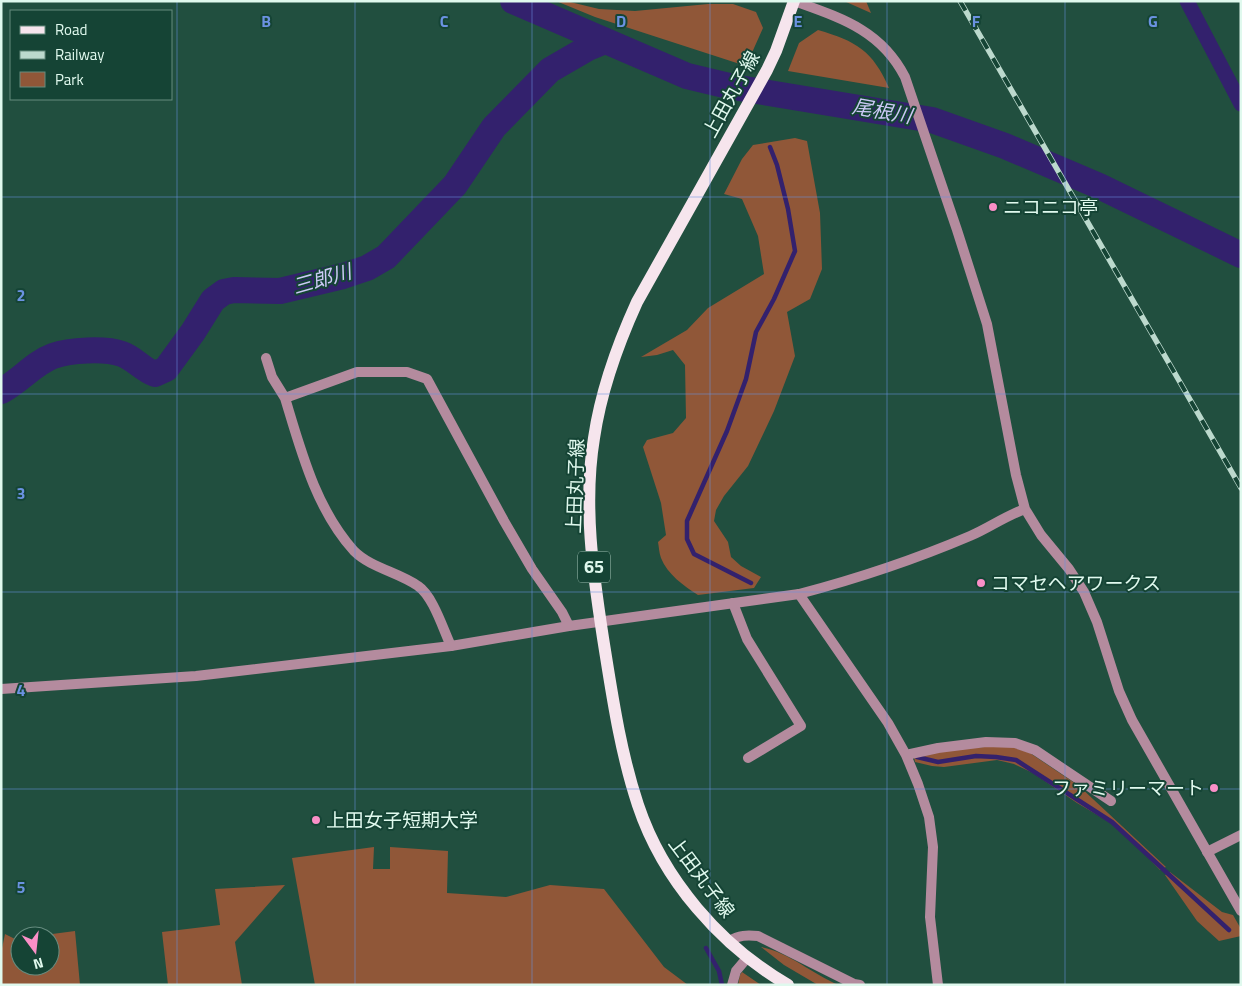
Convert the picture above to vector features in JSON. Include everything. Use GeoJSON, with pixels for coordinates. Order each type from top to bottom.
{"type":"FeatureCollection","features":[{"type":"Feature","properties":{"kind":"main road","name":"上田丸子線"},"geometry":{"type":"LineString","coordinates":[[788,985],[746,958],[706,917],[673,875],[654,843],[643,819],[620,737],[601,622],[590,528],[590,484],[593,440],[606,379],[637,302],[767,70],[794,1]]}},
{"type":"Feature","properties":{"kind":"street"},"geometry":{"type":"LineString","coordinates":[[794,1],[857,26],[878,40],[899,67],[911,93],[987,324],[1016,474],[1025,509],[1041,535],[1069,569],[1084,592],[1097,622],[1124,704],[1241,911]]}},
{"type":"Feature","properties":{"kind":"street"},"geometry":{"type":"LineString","coordinates":[[266,358],[272,377],[285,398],[312,484],[334,523],[353,550],[362,558],[419,586],[433,607],[451,646]]}},
{"type":"Feature","properties":{"kind":"street"},"geometry":{"type":"LineString","coordinates":[[285,398],[356,372],[407,372],[427,379],[504,521],[569,626]]}},
{"type":"Feature","properties":{"kind":"street"},"geometry":{"type":"LineString","coordinates":[[1,689],[196,676],[451,646],[569,626],[799,594],[834,585],[972,536],[1009,515],[1025,509]]}},
{"type":"Feature","properties":{"kind":"street"},"geometry":{"type":"LineString","coordinates":[[799,594],[888,723],[906,755],[929,817],[934,847],[930,917],[938,985]]}},
{"type":"Feature","properties":{"kind":"street"},"geometry":{"type":"LineString","coordinates":[[733,603],[747,639],[801,726],[748,758]]}},
{"type":"Feature","properties":{"kind":"street"},"geometry":{"type":"LineString","coordinates":[[906,755],[938,748],[986,742],[1014,743],[1035,750],[1111,801]]}},
{"type":"Feature","properties":{"kind":"street"},"geometry":{"type":"LineString","coordinates":[[1207,852],[1241,835]]}},
{"type":"Feature","properties":{"kind":"street"},"geometry":{"type":"LineString","coordinates":[[728,941],[739,936],[758,936],[854,984],[860,985]]}},
{"type":"Feature","properties":{"kind":"street"},"geometry":{"type":"LineString","coordinates":[[732,985],[736,971],[746,958]]}},
{"type":"Feature","properties":{"kind":"green space"},"geometry":{"type":"Polygon","coordinates":[[[556,1],[566,1],[599,9],[635,11],[708,4],[733,4],[756,12],[763,28],[746,66],[595,17],[556,1]]]}},
{"type":"Feature","properties":{"kind":"green space"},"geometry":{"type":"Polygon","coordinates":[[[844,1],[866,1],[871,13],[844,1]]]}},
{"type":"Feature","properties":{"kind":"green space"},"geometry":{"type":"Polygon","coordinates":[[[818,30],[843,38],[862,49],[870,56],[889,88],[788,71],[799,43],[818,30]]]}},
{"type":"Feature","properties":{"kind":"green space"},"geometry":{"type":"Polygon","coordinates":[[[795,138],[807,141],[820,213],[822,269],[810,299],[787,312],[795,356],[774,411],[748,466],[724,496],[716,510],[714,521],[728,542],[731,557],[741,566],[761,577],[754,588],[698,595],[682,584],[667,569],[661,558],[658,542],[666,535],[661,503],[643,447],[647,440],[673,433],[686,418],[685,365],[673,350],[641,357],[687,330],[708,308],[764,274],[758,236],[742,199],[724,194],[742,159],[753,145],[795,138]]]}},
{"type":"Feature","properties":{"kind":"green space"},"geometry":{"type":"Polygon","coordinates":[[[1007,745],[1030,753],[1079,786],[1166,867],[1160,870],[1111,823],[1077,803],[1033,773],[1014,764],[997,760],[944,767],[915,762],[914,757],[938,751],[1007,745]]]}},
{"type":"Feature","properties":{"kind":"green space"},"geometry":{"type":"Polygon","coordinates":[[[374,847],[373,869],[390,869],[390,847],[448,851],[447,893],[506,897],[550,885],[604,889],[664,967],[688,985],[315,985],[292,858],[374,847]]]}},
{"type":"Feature","properties":{"kind":"green space"},"geometry":{"type":"Polygon","coordinates":[[[1170,872],[1222,912],[1233,915],[1241,929],[1241,936],[1219,941],[1197,921],[1165,875],[1170,872]]]}},
{"type":"Feature","properties":{"kind":"green space"},"geometry":{"type":"Polygon","coordinates":[[[285,885],[235,942],[242,985],[168,985],[162,932],[220,925],[215,889],[285,885]]]}},
{"type":"Feature","properties":{"kind":"green space"},"geometry":{"type":"Polygon","coordinates":[[[75,931],[80,985],[1,985],[1,953],[5,934],[10,936],[10,976],[60,976],[60,933],[75,931]]]}},
{"type":"Feature","properties":{"kind":"green space"},"geometry":{"type":"Polygon","coordinates":[[[761,947],[791,958],[839,985],[818,985],[784,965],[761,947]]]}},
{"type":"Feature","properties":{"kind":"green space"},"geometry":{"type":"Polygon","coordinates":[[[742,972],[761,985],[738,985],[742,972]]]}},
{"type":"Feature","properties":{"kind":"waterway","name":"尾根川"},"geometry":{"type":"LineString","coordinates":[[513,1],[687,76],[733,87],[932,120],[1005,146],[1099,186],[1241,255]]}},
{"type":"Feature","properties":{"kind":"waterway"},"geometry":{"type":"LineString","coordinates":[[1187,1],[1241,104]]}},
{"type":"Feature","properties":{"kind":"waterway","name":"三郎川"},"geometry":{"type":"LineString","coordinates":[[1,391],[46,359],[78,351],[97,350],[122,354],[155,374],[166,369],[213,300],[224,292],[234,290],[280,291],[343,276],[367,268],[386,257],[455,185],[494,127],[550,70],[588,48],[605,41]]}},
{"type":"Feature","properties":{"kind":"waterway"},"geometry":{"type":"LineString","coordinates":[[751,583],[694,554],[687,539],[687,521],[727,431],[746,379],[756,332],[774,299],[795,251],[788,209],[777,165],[770,147]]}},
{"type":"Feature","properties":{"kind":"waterway"},"geometry":{"type":"LineString","coordinates":[[917,757],[938,762],[976,756],[1016,760],[1112,822],[1229,930]]}},
{"type":"Feature","properties":{"kind":"waterway"},"geometry":{"type":"LineString","coordinates":[[706,948],[719,971],[722,985]]}},
{"type":"Feature","properties":{"kind":"railway"},"geometry":{"type":"LineString","coordinates":[[960,1],[1241,488]]}},
{"type":"Feature","properties":{"kind":"place","name":"ニコニコ亭"},"geometry":{"type":"Point","coordinates":[993,207]}},
{"type":"Feature","properties":{"kind":"place","name":"コマセヘアワークス"},"geometry":{"type":"Point","coordinates":[981,583]}},
{"type":"Feature","properties":{"kind":"place","name":"ファミリーマート"},"geometry":{"type":"Point","coordinates":[1214,788]}},
{"type":"Feature","properties":{"kind":"place","name":"上田女子短期大学"},"geometry":{"type":"Point","coordinates":[316,820]}}]}
